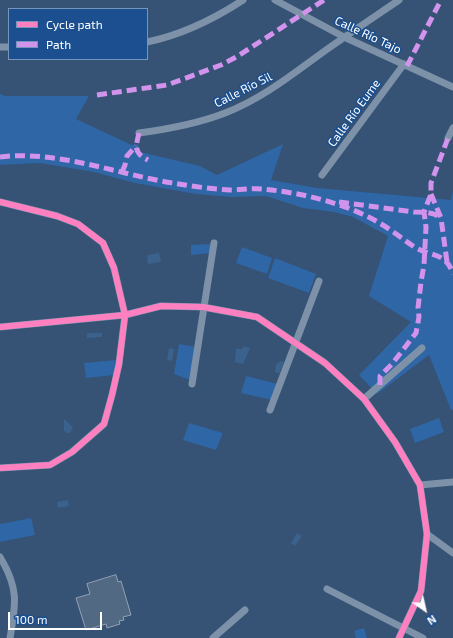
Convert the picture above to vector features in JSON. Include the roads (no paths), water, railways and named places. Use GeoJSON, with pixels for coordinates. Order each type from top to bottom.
{"type":"FeatureCollection","features":[{"type":"Feature","properties":{"kind":"street"},"geometry":{"type":"LineString","coordinates":[[148,42],[183,32],[243,0]]}},
{"type":"Feature","properties":{"kind":"street","name":"Calle Río Tajo"},"geometry":{"type":"LineString","coordinates":[[275,0],[344,37],[453,87]]}},
{"type":"Feature","properties":{"kind":"street","name":"Calle Río Sil"},"geometry":{"type":"LineString","coordinates":[[139,133],[201,122],[240,106],[286,79],[399,0]]}},
{"type":"Feature","properties":{"kind":"street","name":"Calle Río Eume"},"geometry":{"type":"LineString","coordinates":[[322,175],[404,64]]}},
{"type":"Feature","properties":{"kind":"street"},"geometry":{"type":"LineString","coordinates":[[448,138],[453,128]]}},
{"type":"Feature","properties":{"kind":"street"},"geometry":{"type":"LineString","coordinates":[[0,202],[57,216],[78,224],[103,243],[114,268],[125,315],[119,364],[104,424],[72,452],[50,465],[0,468]]}},
{"type":"Feature","properties":{"kind":"street"},"geometry":{"type":"LineString","coordinates":[[192,384],[214,243]]}},
{"type":"Feature","properties":{"kind":"street"},"geometry":{"type":"LineString","coordinates":[[270,410],[319,281]]}},
{"type":"Feature","properties":{"kind":"street"},"geometry":{"type":"LineString","coordinates":[[0,327],[125,315],[161,306],[203,307],[257,318],[296,342],[325,363],[364,399],[395,442],[420,485],[427,534],[421,591],[399,638]]}},
{"type":"Feature","properties":{"kind":"street"},"geometry":{"type":"LineString","coordinates":[[364,399],[422,348]]}},
{"type":"Feature","properties":{"kind":"street"},"geometry":{"type":"LineString","coordinates":[[420,485],[453,482]]}},
{"type":"Feature","properties":{"kind":"street"},"geometry":{"type":"LineString","coordinates":[[427,534],[453,552]]}},
{"type":"Feature","properties":{"kind":"street"},"geometry":{"type":"LineString","coordinates":[[0,557],[8,573],[14,591],[15,609],[10,638]]}},
{"type":"Feature","properties":{"kind":"street"},"geometry":{"type":"LineString","coordinates":[[327,589],[423,638]]}},
{"type":"Feature","properties":{"kind":"street"},"geometry":{"type":"LineString","coordinates":[[213,638],[245,610]]}}]}
